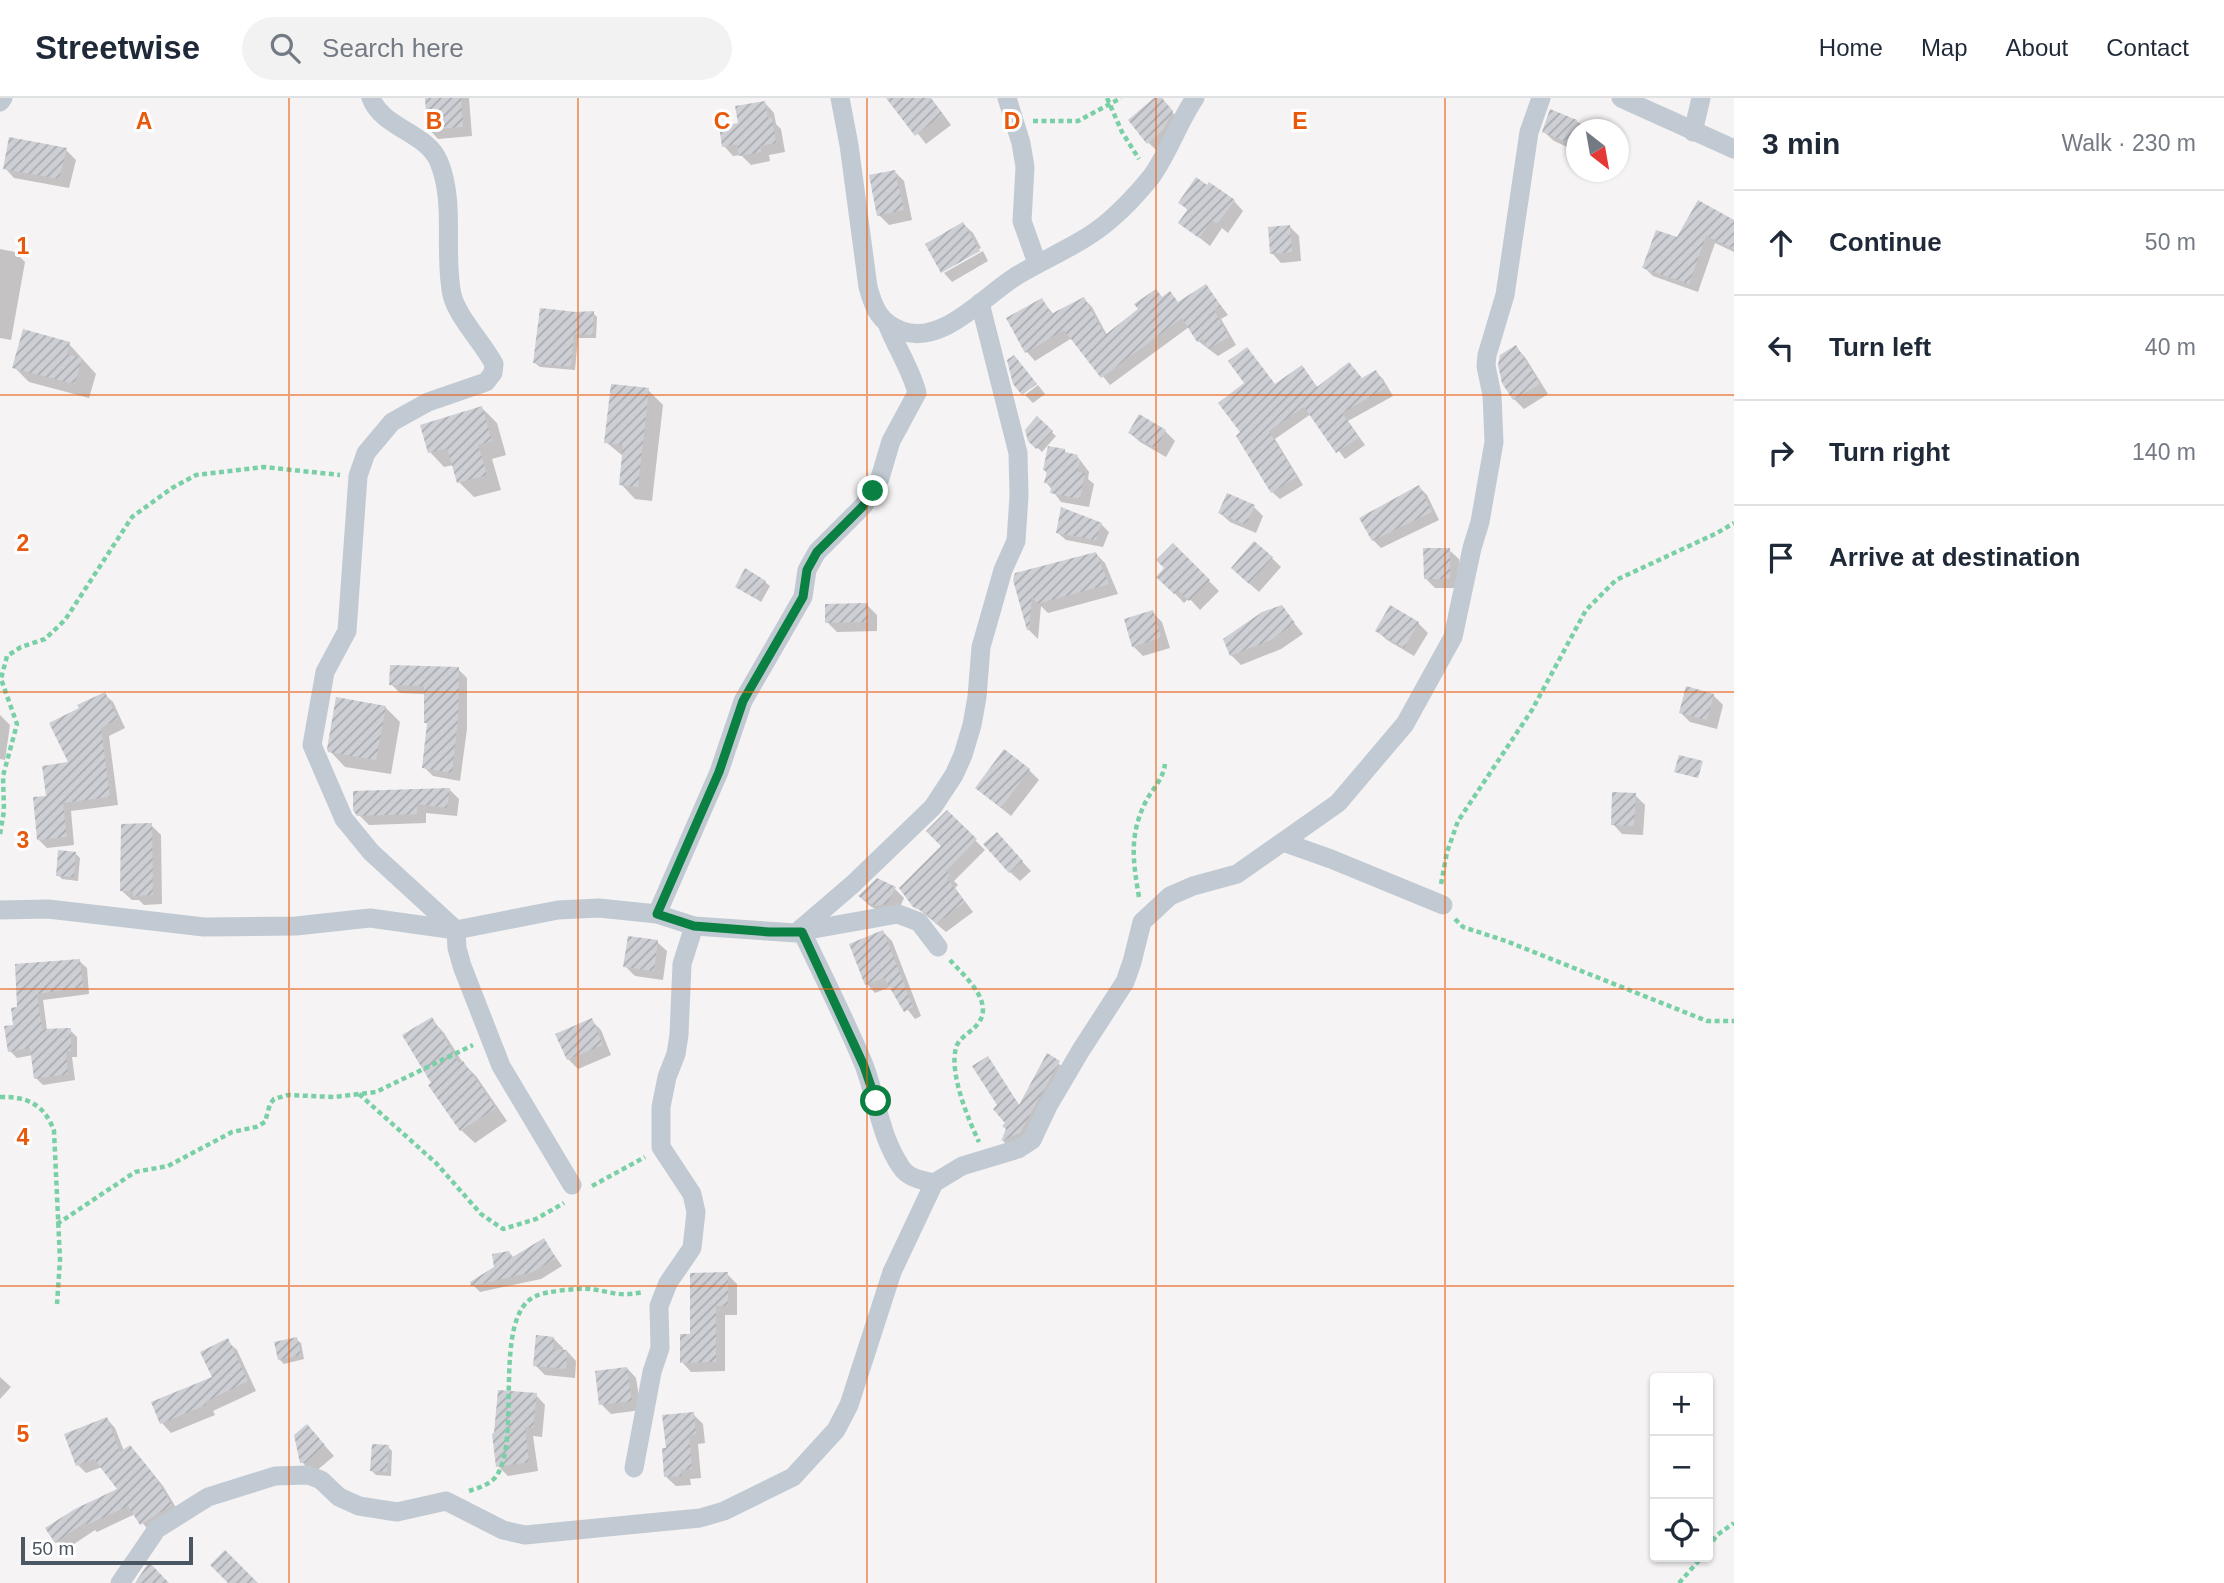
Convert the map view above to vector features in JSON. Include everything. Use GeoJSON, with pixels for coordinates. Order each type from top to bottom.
{"type":"FeatureCollection","features":[{"type":"Feature","properties":{"kind":"street"},"geometry":{"type":"LineString","coordinates":[[371,98],[379,114],[431,148],[439,163],[447,198],[453,297],[494,364],[493,373],[485,382],[428,402],[392,422],[366,453],[358,476],[347,631],[325,671],[312,745],[344,819],[371,852],[456,930],[462,966],[500,1066],[574,1193]]}},
{"type":"Feature","properties":{"kind":"street"},"geometry":{"type":"LineString","coordinates":[[657,914],[719,772],[743,701],[803,597],[807,570],[817,552],[863,506],[873,491],[880,478],[891,441],[917,393],[913,376],[898,351],[888,326],[872,302],[868,287],[840,98]]}},
{"type":"Feature","properties":{"kind":"street"},"geometry":{"type":"LineString","coordinates":[[1007,98],[1025,167],[1023,221],[1037,263]]}},
{"type":"Feature","properties":{"kind":"street"},"geometry":{"type":"LineString","coordinates":[[888,326],[909,333],[939,330],[1037,263],[1110,221],[1152,176],[1183,115],[1195,98]]}},
{"type":"Feature","properties":{"kind":"street"},"geometry":{"type":"LineString","coordinates":[[120,1583],[157,1529],[208,1497],[275,1476],[308,1475],[321,1480],[339,1497],[359,1506],[397,1512],[446,1501],[503,1530],[525,1535],[700,1518],[724,1511],[793,1477],[836,1430],[849,1405],[892,1272],[934,1183],[962,1166],[1018,1149],[1032,1139],[1070,1068],[1125,982],[1142,922],[1170,896],[1193,886],[1237,874],[1338,803],[1405,724],[1453,637],[1480,522],[1494,442],[1492,395],[1486,366],[1505,295],[1529,132],[1541,98]]}},
{"type":"Feature","properties":{"kind":"street"},"geometry":{"type":"LineString","coordinates":[[1621,98],[1734,149]]}},
{"type":"Feature","properties":{"kind":"street"},"geometry":{"type":"LineString","coordinates":[[1693,132],[1701,98]]}},
{"type":"Feature","properties":{"kind":"street"},"geometry":{"type":"LineString","coordinates":[[799,932],[933,807],[954,775],[972,725],[981,647],[1003,570],[1016,541],[1019,496],[1018,453],[980,303]]}},
{"type":"Feature","properties":{"kind":"street"},"geometry":{"type":"LineString","coordinates":[[1283,842],[1443,905]]}},
{"type":"Feature","properties":{"kind":"street"},"geometry":{"type":"LineString","coordinates":[[0,910],[48,909],[204,927],[296,926],[370,918],[456,930],[558,910],[599,908],[657,914],[694,926],[799,932],[898,914],[919,922],[938,947]]}},
{"type":"Feature","properties":{"kind":"street"},"geometry":{"type":"LineString","coordinates":[[634,1468],[652,1372],[660,1348],[659,1306],[665,1290],[692,1248],[695,1212],[692,1194],[661,1147],[661,1107],[679,1035],[681,964],[694,926]]}},
{"type":"Feature","properties":{"kind":"street"},"geometry":{"type":"LineString","coordinates":[[799,932],[864,1066],[884,1135],[898,1162],[902,1169],[914,1178],[934,1183]]}},
{"type":"Feature","properties":{"kind":"path"},"geometry":{"type":"LineString","coordinates":[[1107,98],[1131,147],[1152,176]]}},
{"type":"Feature","properties":{"kind":"path"},"geometry":{"type":"LineString","coordinates":[[1015,121],[1078,121],[1121,98]]}},
{"type":"Feature","properties":{"kind":"path"},"geometry":{"type":"LineString","coordinates":[[0,834],[4,811],[3,776],[17,724],[1,679],[7,656],[44,639],[65,620],[132,517],[172,488],[196,475],[264,467],[358,476]]}},
{"type":"Feature","properties":{"kind":"path"},"geometry":{"type":"LineString","coordinates":[[1734,523],[1616,580],[1586,610],[1532,710],[1458,821],[1447,852],[1441,885],[1443,905],[1463,927],[1506,941],[1707,1021],[1734,1021]]}},
{"type":"Feature","properties":{"kind":"path"},"geometry":{"type":"LineString","coordinates":[[1142,922],[1133,840],[1137,821],[1147,799],[1164,775],[1165,764]]}},
{"type":"Feature","properties":{"kind":"path"},"geometry":{"type":"LineString","coordinates":[[938,947],[982,998],[983,1008],[978,1025],[957,1044],[955,1053],[956,1074],[969,1122],[987,1158]]}},
{"type":"Feature","properties":{"kind":"path"},"geometry":{"type":"LineString","coordinates":[[57,1224],[135,1172],[181,1161],[232,1132],[256,1127],[265,1122],[274,1099],[288,1095],[334,1097],[376,1092],[490,1037]]}},
{"type":"Feature","properties":{"kind":"path"},"geometry":{"type":"LineString","coordinates":[[358,1094],[436,1163],[481,1214],[503,1229],[536,1219],[574,1193],[661,1147]]}},
{"type":"Feature","properties":{"kind":"path"},"geometry":{"type":"LineString","coordinates":[[0,1097],[32,1102],[43,1108],[54,1131],[60,1260],[57,1304]]}},
{"type":"Feature","properties":{"kind":"path"},"geometry":{"type":"LineString","coordinates":[[446,1501],[487,1484],[497,1476],[506,1444],[508,1375],[514,1332],[523,1305],[535,1296],[545,1293],[588,1289],[629,1295],[665,1290]]}},
{"type":"Feature","properties":{"kind":"path"},"geometry":{"type":"LineString","coordinates":[[1713,1541],[1734,1523]]}},
{"type":"Feature","properties":{"kind":"path"},"geometry":{"type":"LineString","coordinates":[[1679,1583],[1698,1562]]}},
{"type":"Feature","properties":{"kind":"building"},"geometry":{"type":"Polygon","coordinates":[[[425,98],[461,98],[463,127],[427,130],[425,98]]]}},
{"type":"Feature","properties":{"kind":"building"},"geometry":{"type":"Polygon","coordinates":[[[886,98],[930,98],[943,114],[915,136],[886,98]]]}},
{"type":"Feature","properties":{"kind":"building"},"geometry":{"type":"Polygon","coordinates":[[[1154,98],[1162,98],[1173,111],[1163,130],[1147,144],[1128,120],[1154,98]]]}},
{"type":"Feature","properties":{"kind":"building"},"geometry":{"type":"Polygon","coordinates":[[[765,101],[768,118],[772,118],[776,143],[760,146],[761,152],[739,156],[737,144],[722,147],[719,126],[738,123],[735,106],[765,101]]]}},
{"type":"Feature","properties":{"kind":"building"},"geometry":{"type":"Polygon","coordinates":[[[1550,109],[1575,119],[1566,119],[1566,142],[1542,132],[1550,109]]]}},
{"type":"Feature","properties":{"kind":"building"},"geometry":{"type":"Polygon","coordinates":[[[9,137],[67,148],[59,179],[3,169],[9,137]]]}},
{"type":"Feature","properties":{"kind":"building"},"geometry":{"type":"Polygon","coordinates":[[[895,170],[904,210],[877,216],[869,175],[895,170]]]}},
{"type":"Feature","properties":{"kind":"building"},"geometry":{"type":"Polygon","coordinates":[[[1196,177],[1207,185],[1209,182],[1235,200],[1217,224],[1212,220],[1199,238],[1178,223],[1188,209],[1178,203],[1196,177]]]}},
{"type":"Feature","properties":{"kind":"building"},"geometry":{"type":"Polygon","coordinates":[[[1698,200],[1734,220],[1734,249],[1706,236],[1689,284],[1642,268],[1656,230],[1677,237],[1698,200]]]}},
{"type":"Feature","properties":{"kind":"building"},"geometry":{"type":"Polygon","coordinates":[[[963,222],[980,251],[941,273],[925,244],[963,222]]]}},
{"type":"Feature","properties":{"kind":"building"},"geometry":{"type":"Polygon","coordinates":[[[1290,225],[1292,252],[1270,254],[1268,227],[1290,225]]]}},
{"type":"Feature","properties":{"kind":"building"},"geometry":{"type":"Polygon","coordinates":[[[1206,284],[1221,306],[1214,310],[1229,337],[1208,349],[1203,339],[1197,342],[1182,318],[1101,378],[1064,330],[1025,353],[1006,318],[1042,298],[1051,314],[1084,297],[1105,335],[1138,309],[1134,304],[1156,289],[1162,297],[1170,291],[1178,302],[1206,284]]]}},
{"type":"Feature","properties":{"kind":"building"},"geometry":{"type":"Polygon","coordinates":[[[540,308],[594,311],[593,335],[574,334],[571,367],[533,363],[540,308]]]}},
{"type":"Feature","properties":{"kind":"building"},"geometry":{"type":"Polygon","coordinates":[[[23,329],[70,342],[67,354],[82,358],[75,384],[12,368],[23,329]]]}},
{"type":"Feature","properties":{"kind":"building"},"geometry":{"type":"Polygon","coordinates":[[[1516,345],[1540,384],[1513,400],[1502,383],[1498,365],[1500,355],[1516,345]]]}},
{"type":"Feature","properties":{"kind":"building"},"geometry":{"type":"Polygon","coordinates":[[[1247,347],[1275,384],[1302,365],[1317,387],[1349,362],[1362,378],[1376,370],[1386,388],[1342,413],[1359,437],[1336,453],[1304,407],[1269,431],[1297,477],[1271,493],[1236,436],[1240,432],[1218,403],[1244,383],[1228,361],[1247,347]]]}},
{"type":"Feature","properties":{"kind":"building"},"geometry":{"type":"Polygon","coordinates":[[[1014,355],[1037,384],[1022,395],[1013,384],[1007,360],[1014,355]]]}},
{"type":"Feature","properties":{"kind":"building"},"geometry":{"type":"Polygon","coordinates":[[[611,384],[649,388],[638,487],[619,485],[623,445],[604,443],[611,384]]]}},
{"type":"Feature","properties":{"kind":"building"},"geometry":{"type":"Polygon","coordinates":[[[482,406],[492,441],[478,445],[487,475],[457,483],[447,448],[428,453],[420,425],[482,406]]]}},
{"type":"Feature","properties":{"kind":"building"},"geometry":{"type":"Polygon","coordinates":[[[1139,414],[1166,430],[1156,448],[1128,433],[1139,414]]]}},
{"type":"Feature","properties":{"kind":"building"},"geometry":{"type":"Polygon","coordinates":[[[1037,416],[1053,431],[1036,449],[1028,441],[1025,430],[1037,416]]]}},
{"type":"Feature","properties":{"kind":"building"},"geometry":{"type":"Polygon","coordinates":[[[1048,446],[1078,455],[1078,472],[1085,473],[1080,499],[1050,493],[1052,484],[1044,483],[1047,471],[1043,470],[1048,446]]]}},
{"type":"Feature","properties":{"kind":"building"},"geometry":{"type":"Polygon","coordinates":[[[1419,485],[1432,512],[1372,541],[1359,518],[1419,485]]]}},
{"type":"Feature","properties":{"kind":"building"},"geometry":{"type":"Polygon","coordinates":[[[1227,493],[1255,505],[1246,525],[1218,513],[1227,493]]]}},
{"type":"Feature","properties":{"kind":"building"},"geometry":{"type":"Polygon","coordinates":[[[1061,507],[1102,523],[1096,540],[1056,533],[1061,507]]]}},
{"type":"Feature","properties":{"kind":"building"},"geometry":{"type":"Polygon","coordinates":[[[1254,541],[1273,557],[1249,584],[1231,568],[1254,541]]]}},
{"type":"Feature","properties":{"kind":"building"},"geometry":{"type":"Polygon","coordinates":[[[1173,543],[1210,580],[1189,601],[1178,590],[1174,594],[1156,577],[1164,568],[1156,560],[1173,543]]]}},
{"type":"Feature","properties":{"kind":"building"},"geometry":{"type":"Polygon","coordinates":[[[1423,548],[1450,548],[1450,579],[1424,579],[1423,548]]]}},
{"type":"Feature","properties":{"kind":"building"},"geometry":{"type":"Polygon","coordinates":[[[1096,552],[1109,584],[1037,604],[1032,596],[1027,630],[1013,580],[1015,573],[1096,552]]]}},
{"type":"Feature","properties":{"kind":"building"},"geometry":{"type":"Polygon","coordinates":[[[745,568],[766,581],[756,599],[735,587],[745,568]]]}},
{"type":"Feature","properties":{"kind":"building"},"geometry":{"type":"Polygon","coordinates":[[[868,603],[868,622],[825,623],[825,604],[868,603]]]}},
{"type":"Feature","properties":{"kind":"building"},"geometry":{"type":"Polygon","coordinates":[[[1282,605],[1295,623],[1271,640],[1230,656],[1223,639],[1262,612],[1282,605]]]}},
{"type":"Feature","properties":{"kind":"building"},"geometry":{"type":"Polygon","coordinates":[[[1390,605],[1419,622],[1404,648],[1375,631],[1390,605]]]}},
{"type":"Feature","properties":{"kind":"building"},"geometry":{"type":"Polygon","coordinates":[[[1153,610],[1161,638],[1132,647],[1124,619],[1153,610]]]}},
{"type":"Feature","properties":{"kind":"building"},"geometry":{"type":"Polygon","coordinates":[[[390,665],[459,667],[458,719],[452,773],[422,768],[427,723],[424,723],[424,686],[389,685],[390,665]]]}},
{"type":"Feature","properties":{"kind":"building"},"geometry":{"type":"Polygon","coordinates":[[[1686,686],[1714,694],[1707,720],[1679,713],[1686,686]]]}},
{"type":"Feature","properties":{"kind":"building"},"geometry":{"type":"Polygon","coordinates":[[[105,692],[118,719],[101,728],[110,797],[63,803],[67,837],[37,840],[33,797],[46,796],[42,766],[68,762],[49,723],[79,708],[77,705],[105,692]]]}},
{"type":"Feature","properties":{"kind":"building"},"geometry":{"type":"Polygon","coordinates":[[[336,697],[386,706],[376,760],[328,752],[336,697]]]}},
{"type":"Feature","properties":{"kind":"building"},"geometry":{"type":"Polygon","coordinates":[[[1004,749],[1030,769],[1001,808],[975,788],[1004,749]]]}},
{"type":"Feature","properties":{"kind":"building"},"geometry":{"type":"Polygon","coordinates":[[[1679,755],[1703,761],[1698,778],[1674,772],[1679,755]]]}},
{"type":"Feature","properties":{"kind":"building"},"geometry":{"type":"Polygon","coordinates":[[[450,788],[447,808],[417,804],[417,814],[357,816],[353,810],[353,791],[450,788]]]}},
{"type":"Feature","properties":{"kind":"building"},"geometry":{"type":"Polygon","coordinates":[[[1612,792],[1636,793],[1634,826],[1611,825],[1612,792]]]}},
{"type":"Feature","properties":{"kind":"building"},"geometry":{"type":"Polygon","coordinates":[[[947,810],[977,839],[946,871],[950,875],[947,878],[965,902],[936,924],[928,914],[913,907],[899,888],[941,846],[926,831],[947,810]]]}},
{"type":"Feature","properties":{"kind":"building"},"geometry":{"type":"Polygon","coordinates":[[[152,823],[153,895],[133,896],[133,891],[120,891],[121,824],[152,823]]]}},
{"type":"Feature","properties":{"kind":"building"},"geometry":{"type":"Polygon","coordinates":[[[997,832],[1023,861],[1009,873],[983,844],[997,832]]]}},
{"type":"Feature","properties":{"kind":"building"},"geometry":{"type":"Polygon","coordinates":[[[58,850],[76,852],[74,877],[56,876],[58,850]]]}},
{"type":"Feature","properties":{"kind":"building"},"geometry":{"type":"Polygon","coordinates":[[[877,878],[896,887],[887,904],[875,906],[858,896],[877,878]]]}},
{"type":"Feature","properties":{"kind":"building"},"geometry":{"type":"Polygon","coordinates":[[[883,930],[913,1007],[904,1012],[884,978],[865,985],[849,944],[883,930]]]}},
{"type":"Feature","properties":{"kind":"building"},"geometry":{"type":"Polygon","coordinates":[[[628,936],[658,940],[654,971],[623,967],[628,936]]]}},
{"type":"Feature","properties":{"kind":"building"},"geometry":{"type":"Polygon","coordinates":[[[80,959],[83,987],[37,994],[42,1029],[71,1028],[71,1051],[66,1051],[68,1074],[34,1079],[30,1048],[8,1052],[4,1026],[13,1025],[11,1008],[17,1007],[15,964],[80,959]]]}},
{"type":"Feature","properties":{"kind":"building"},"geometry":{"type":"Polygon","coordinates":[[[432,1017],[459,1063],[463,1061],[496,1108],[460,1131],[428,1085],[431,1083],[402,1035],[432,1017]]]}},
{"type":"Feature","properties":{"kind":"building"},"geometry":{"type":"Polygon","coordinates":[[[592,1018],[603,1045],[567,1060],[555,1034],[592,1018]]]}},
{"type":"Feature","properties":{"kind":"building"},"geometry":{"type":"Polygon","coordinates":[[[1047,1053],[1060,1061],[1020,1133],[1001,1141],[1006,1129],[1002,1126],[1005,1123],[993,1109],[997,1105],[972,1066],[988,1056],[1019,1105],[1047,1053]]]}},
{"type":"Feature","properties":{"kind":"building"},"geometry":{"type":"Polygon","coordinates":[[[544,1238],[556,1258],[533,1272],[471,1286],[470,1282],[494,1267],[492,1254],[509,1251],[511,1258],[544,1238]]]}},
{"type":"Feature","properties":{"kind":"building"},"geometry":{"type":"Polygon","coordinates":[[[728,1272],[728,1306],[716,1306],[716,1362],[680,1363],[680,1334],[690,1334],[690,1273],[728,1272]]]}},
{"type":"Feature","properties":{"kind":"building"},"geometry":{"type":"Polygon","coordinates":[[[536,1335],[554,1337],[553,1349],[567,1350],[566,1369],[533,1366],[536,1335]]]}},
{"type":"Feature","properties":{"kind":"building"},"geometry":{"type":"Polygon","coordinates":[[[297,1337],[301,1355],[278,1360],[274,1342],[297,1337]]]}},
{"type":"Feature","properties":{"kind":"building"},"geometry":{"type":"Polygon","coordinates":[[[228,1338],[248,1381],[205,1402],[206,1405],[160,1424],[151,1402],[212,1377],[200,1352],[228,1338]]]}},
{"type":"Feature","properties":{"kind":"building"},"geometry":{"type":"Polygon","coordinates":[[[627,1367],[632,1401],[599,1405],[595,1371],[627,1367]]]}},
{"type":"Feature","properties":{"kind":"building"},"geometry":{"type":"Polygon","coordinates":[[[498,1390],[537,1393],[533,1428],[525,1427],[529,1462],[496,1467],[492,1434],[498,1390]]]}},
{"type":"Feature","properties":{"kind":"building"},"geometry":{"type":"Polygon","coordinates":[[[694,1412],[696,1434],[689,1435],[692,1469],[681,1470],[682,1476],[664,1477],[662,1448],[666,1448],[662,1415],[694,1412]]]}},
{"type":"Feature","properties":{"kind":"building"},"geometry":{"type":"Polygon","coordinates":[[[107,1417],[120,1452],[130,1445],[154,1475],[172,1505],[140,1525],[128,1506],[87,1525],[86,1522],[55,1543],[45,1528],[75,1509],[117,1489],[94,1459],[76,1466],[64,1434],[107,1417]]]}},
{"type":"Feature","properties":{"kind":"building"},"geometry":{"type":"Polygon","coordinates":[[[307,1424],[325,1445],[305,1463],[300,1463],[294,1435],[307,1424]]]}},
{"type":"Feature","properties":{"kind":"building"},"geometry":{"type":"Polygon","coordinates":[[[372,1444],[389,1445],[387,1472],[370,1471],[372,1444]]]}},
{"type":"Feature","properties":{"kind":"building"},"geometry":{"type":"Polygon","coordinates":[[[225,1550],[258,1583],[228,1583],[210,1565],[225,1550]]]}},
{"type":"Feature","properties":{"kind":"building"},"geometry":{"type":"Polygon","coordinates":[[[149,1562],[169,1583],[135,1583],[149,1562]]]}},
{"type":"Feature","properties":{"kind":"route"},"geometry":{"type":"LineString","coordinates":[[873,491],[863,506],[826,541],[807,570],[803,597],[743,701],[719,772],[657,914],[694,926],[755,932],[802,932],[864,1066],[876,1101]]}}]}
